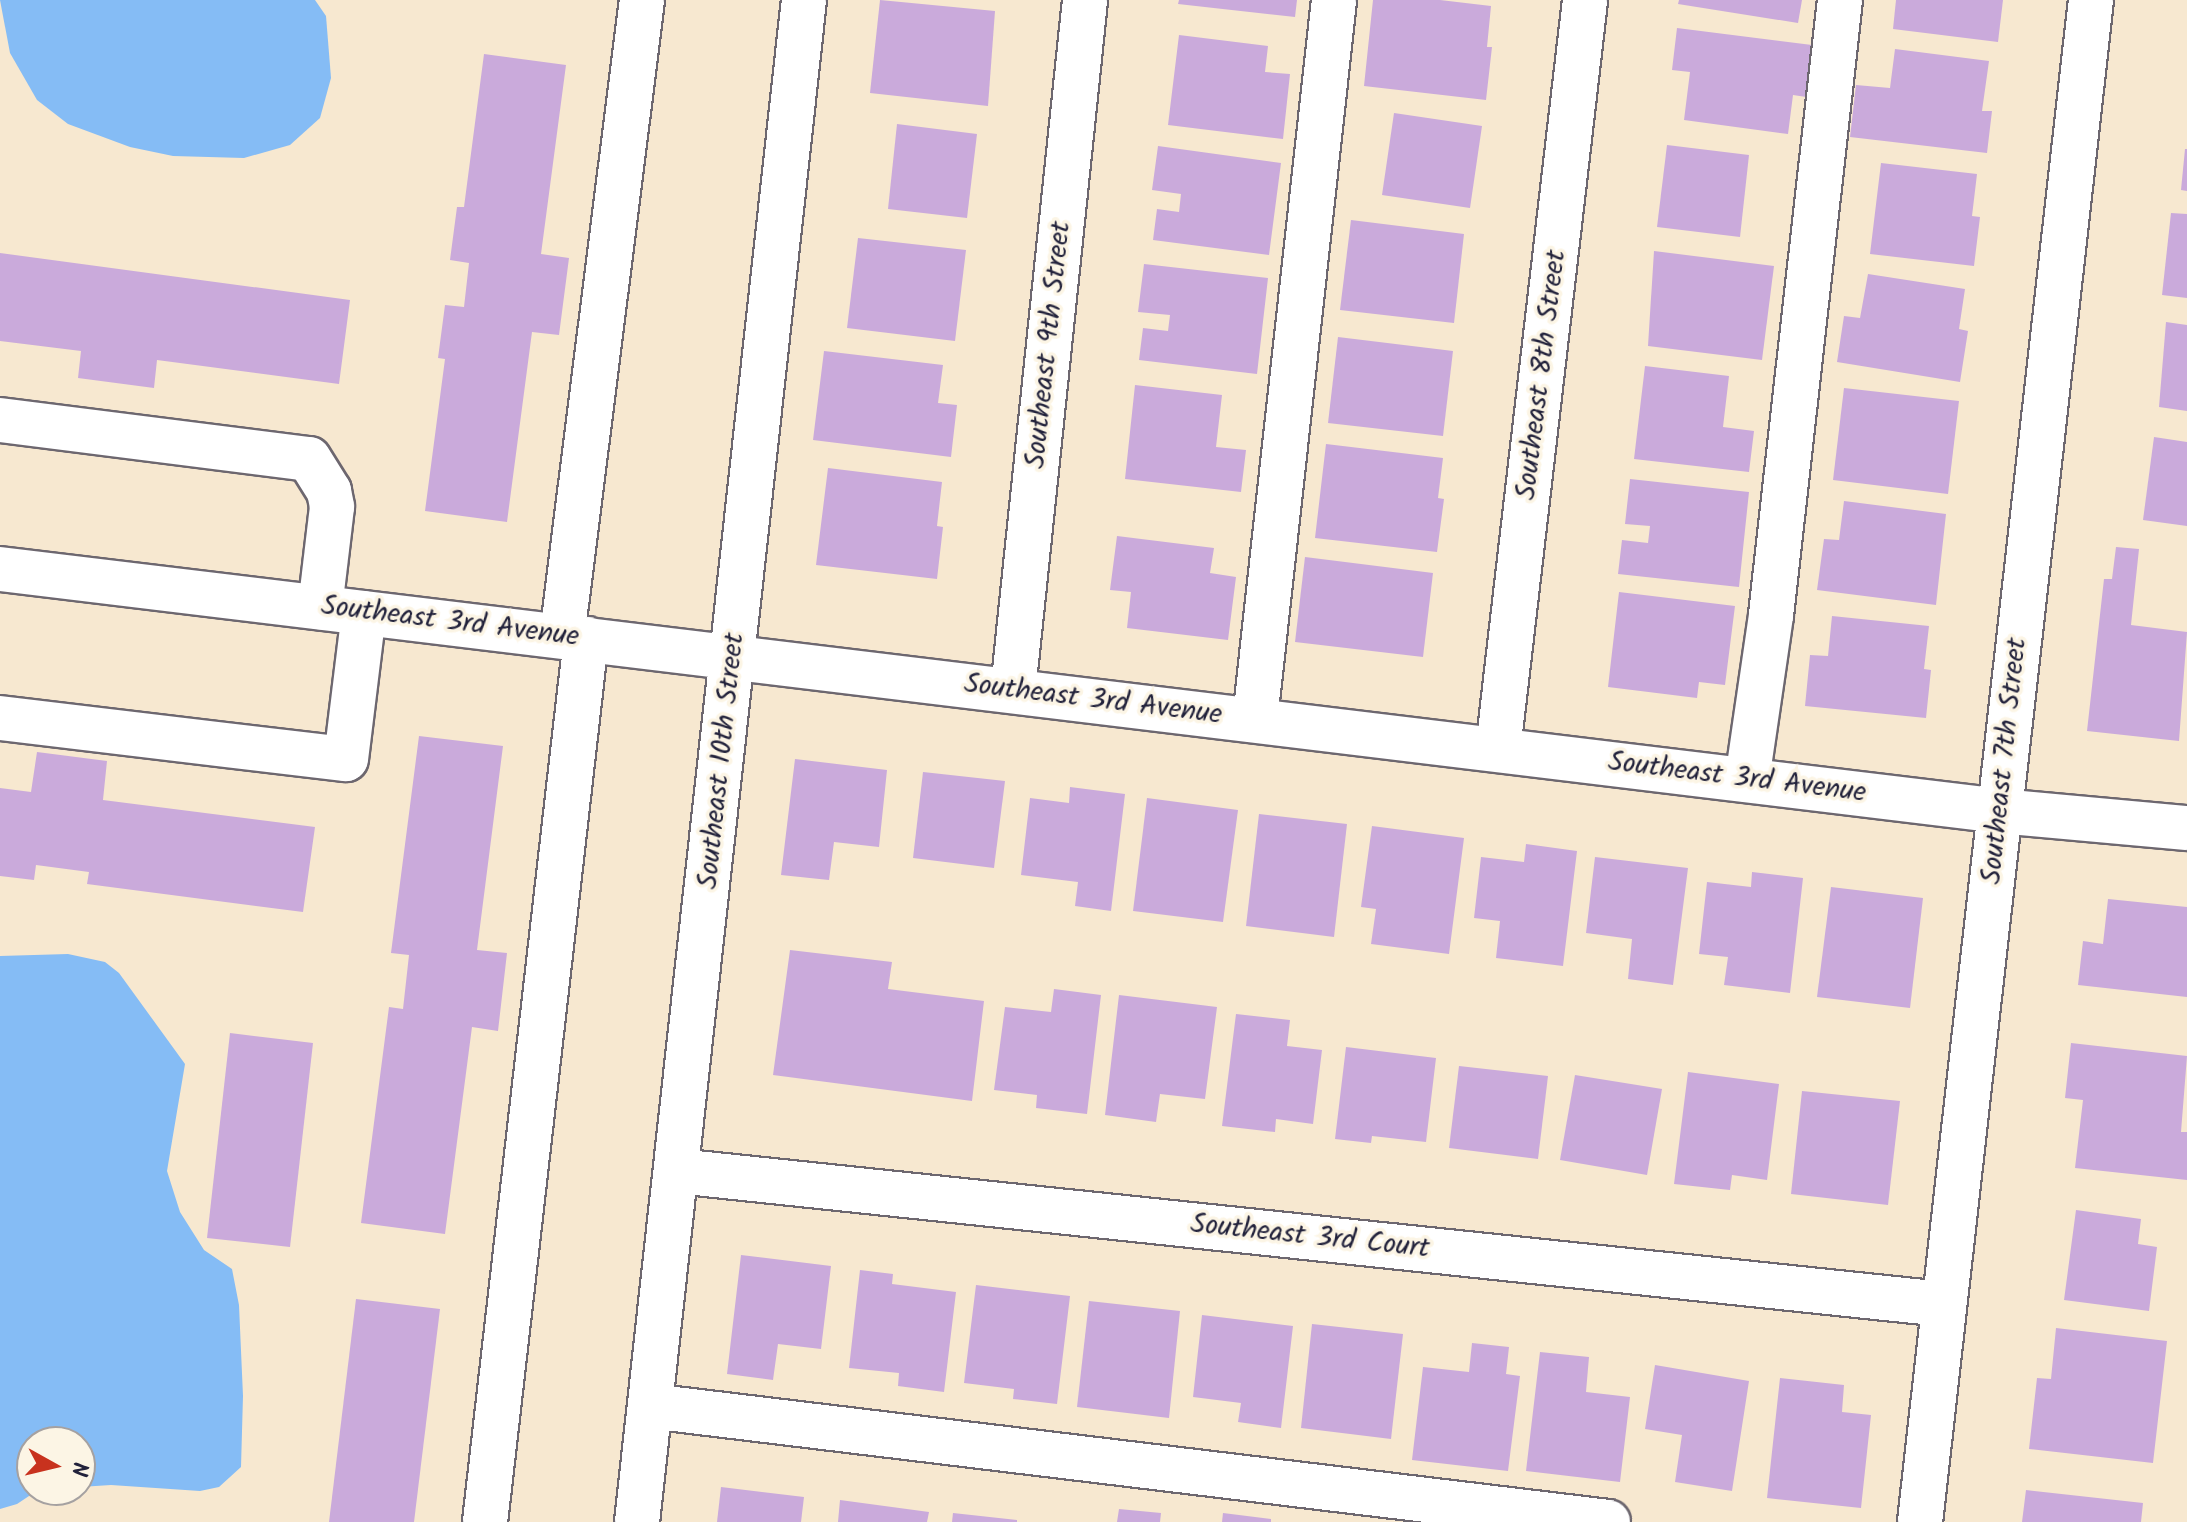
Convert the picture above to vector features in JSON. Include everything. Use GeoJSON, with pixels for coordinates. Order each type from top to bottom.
{"type":"FeatureCollection","features":[{"type":"Feature","properties":{"kind":"street"},"geometry":{"type":"LineString","coordinates":[[485,1522],[642,0]]}},
{"type":"Feature","properties":{"kind":"street","name":"Southeast 10th Street"},"geometry":{"type":"LineString","coordinates":[[637,1522],[804,0]]}},
{"type":"Feature","properties":{"kind":"street","name":"Southeast 9th Street"},"geometry":{"type":"LineString","coordinates":[[1013,690],[1085,0]]}},
{"type":"Feature","properties":{"kind":"street"},"geometry":{"type":"LineString","coordinates":[[1255,719],[1334,0]]}},
{"type":"Feature","properties":{"kind":"street","name":"Southeast 8th Street"},"geometry":{"type":"LineString","coordinates":[[1498,749],[1585,0]]}},
{"type":"Feature","properties":{"kind":"street"},"geometry":{"type":"LineString","coordinates":[[1747,780],[1771,615],[1840,0]]}},
{"type":"Feature","properties":{"kind":"street","name":"Southeast 7th Street"},"geometry":{"type":"LineString","coordinates":[[1920,1522],[2091,0]]}},
{"type":"Feature","properties":{"kind":"street"},"geometry":{"type":"LineString","coordinates":[[0,420],[309,459],[329,491],[332,507],[320,607]]}},
{"type":"Feature","properties":{"kind":"street","name":"Southeast 3rd Avenue"},"geometry":{"type":"LineString","coordinates":[[0,569],[1999,811],[2187,828]]}},
{"type":"Feature","properties":{"kind":"street"},"geometry":{"type":"LineString","coordinates":[[0,718],[346,759],[364,613]]}},
{"type":"Feature","properties":{"kind":"street","name":"Southeast 3rd Court"},"geometry":{"type":"LineString","coordinates":[[677,1171],[1943,1304]]}},
{"type":"Feature","properties":{"kind":"street"},"geometry":{"type":"LineString","coordinates":[[650,1406],[1608,1522]]}},
{"type":"Feature","properties":{"kind":"water"},"geometry":{"type":"Polygon","coordinates":[[[0,0],[315,0],[326,16],[331,78],[320,118],[290,145],[244,158],[173,156],[130,147],[68,124],[37,100],[10,53],[0,0]]]}},
{"type":"Feature","properties":{"kind":"water"},"geometry":{"type":"Polygon","coordinates":[[[68,954],[105,962],[119,973],[185,1064],[167,1171],[180,1212],[204,1250],[232,1269],[239,1305],[243,1396],[241,1467],[219,1487],[200,1491],[96,1486],[96,1426],[16,1426],[16,1504],[0,1509],[0,956],[68,954]]]}},
{"type":"Feature","properties":{"kind":"building"},"geometry":{"type":"Polygon","coordinates":[[[880,0],[995,11],[988,106],[870,93],[880,0]]]}},
{"type":"Feature","properties":{"kind":"building"},"geometry":{"type":"Polygon","coordinates":[[[1179,0],[1297,0],[1295,17],[1178,4],[1179,0]]]}},
{"type":"Feature","properties":{"kind":"building"},"geometry":{"type":"Polygon","coordinates":[[[1373,0],[1440,0],[1491,6],[1487,47],[1492,47],[1486,100],[1364,86],[1373,0]]]}},
{"type":"Feature","properties":{"kind":"building"},"geometry":{"type":"Polygon","coordinates":[[[1679,0],[1802,0],[1798,23],[1678,4],[1679,0]]]}},
{"type":"Feature","properties":{"kind":"building"},"geometry":{"type":"Polygon","coordinates":[[[1896,0],[2003,0],[1998,42],[1893,29],[1896,0]]]}},
{"type":"Feature","properties":{"kind":"building"},"geometry":{"type":"Polygon","coordinates":[[[1677,28],[1820,46],[1813,98],[1793,95],[1788,134],[1684,120],[1690,72],[1672,70],[1677,28]]]}},
{"type":"Feature","properties":{"kind":"building"},"geometry":{"type":"Polygon","coordinates":[[[1179,35],[1268,46],[1265,72],[1290,74],[1283,139],[1168,125],[1179,35]]]}},
{"type":"Feature","properties":{"kind":"building"},"geometry":{"type":"Polygon","coordinates":[[[1895,49],[1989,61],[1982,111],[1992,111],[1987,153],[1850,137],[1856,85],[1890,88],[1895,49]]]}},
{"type":"Feature","properties":{"kind":"building"},"geometry":{"type":"Polygon","coordinates":[[[484,54],[566,65],[541,254],[569,258],[559,335],[532,332],[507,522],[425,511],[445,359],[438,358],[445,305],[464,307],[469,263],[450,260],[457,207],[464,207],[484,54]]]}},
{"type":"Feature","properties":{"kind":"building"},"geometry":{"type":"Polygon","coordinates":[[[1394,113],[1482,126],[1470,208],[1382,195],[1394,113]]]}},
{"type":"Feature","properties":{"kind":"building"},"geometry":{"type":"Polygon","coordinates":[[[897,124],[977,134],[967,218],[888,209],[897,124]]]}},
{"type":"Feature","properties":{"kind":"building"},"geometry":{"type":"Polygon","coordinates":[[[1667,145],[1749,155],[1740,237],[1657,227],[1667,145]]]}},
{"type":"Feature","properties":{"kind":"building"},"geometry":{"type":"Polygon","coordinates":[[[1158,146],[1281,163],[1269,255],[1153,240],[1157,209],[1179,212],[1181,194],[1152,190],[1158,146]]]}},
{"type":"Feature","properties":{"kind":"building"},"geometry":{"type":"Polygon","coordinates":[[[2187,149],[2187,191],[2181,190],[2187,149]]]}},
{"type":"Feature","properties":{"kind":"building"},"geometry":{"type":"Polygon","coordinates":[[[1881,163],[1977,174],[1972,216],[1980,217],[1974,266],[1870,254],[1881,163]]]}},
{"type":"Feature","properties":{"kind":"building"},"geometry":{"type":"Polygon","coordinates":[[[2171,213],[2187,214],[2187,298],[2162,295],[2171,213]]]}},
{"type":"Feature","properties":{"kind":"building"},"geometry":{"type":"Polygon","coordinates":[[[1351,220],[1464,234],[1454,323],[1340,310],[1351,220]]]}},
{"type":"Feature","properties":{"kind":"building"},"geometry":{"type":"Polygon","coordinates":[[[858,238],[966,250],[955,341],[847,328],[858,238]]]}},
{"type":"Feature","properties":{"kind":"building"},"geometry":{"type":"Polygon","coordinates":[[[1654,251],[1774,266],[1762,360],[1648,346],[1654,251]]]}},
{"type":"Feature","properties":{"kind":"building"},"geometry":{"type":"Polygon","coordinates":[[[0,253],[350,300],[339,384],[157,360],[154,388],[78,378],[81,351],[0,341],[0,253]]]}},
{"type":"Feature","properties":{"kind":"building"},"geometry":{"type":"Polygon","coordinates":[[[1144,264],[1268,278],[1257,374],[1139,360],[1143,328],[1168,331],[1170,315],[1138,312],[1144,264]]]}},
{"type":"Feature","properties":{"kind":"building"},"geometry":{"type":"Polygon","coordinates":[[[1868,274],[1965,289],[1959,329],[1968,331],[1960,382],[1837,362],[1844,316],[1860,318],[1868,274]]]}},
{"type":"Feature","properties":{"kind":"building"},"geometry":{"type":"Polygon","coordinates":[[[2166,322],[2187,325],[2187,411],[2159,407],[2166,322]]]}},
{"type":"Feature","properties":{"kind":"building"},"geometry":{"type":"Polygon","coordinates":[[[1338,337],[1453,351],[1443,436],[1328,423],[1338,337]]]}},
{"type":"Feature","properties":{"kind":"building"},"geometry":{"type":"Polygon","coordinates":[[[824,351],[943,365],[938,403],[957,405],[951,457],[813,440],[824,351]]]}},
{"type":"Feature","properties":{"kind":"building"},"geometry":{"type":"Polygon","coordinates":[[[1645,366],[1729,376],[1723,427],[1754,431],[1749,472],[1634,459],[1645,366]]]}},
{"type":"Feature","properties":{"kind":"building"},"geometry":{"type":"Polygon","coordinates":[[[1135,385],[1222,395],[1216,447],[1246,450],[1241,492],[1125,479],[1135,385]]]}},
{"type":"Feature","properties":{"kind":"building"},"geometry":{"type":"Polygon","coordinates":[[[1844,388],[1959,401],[1948,494],[1833,480],[1844,388]]]}},
{"type":"Feature","properties":{"kind":"building"},"geometry":{"type":"Polygon","coordinates":[[[2154,437],[2187,442],[2187,526],[2143,520],[2154,437]]]}},
{"type":"Feature","properties":{"kind":"building"},"geometry":{"type":"Polygon","coordinates":[[[1326,444],[1443,458],[1438,498],[1444,499],[1437,552],[1315,538],[1326,444]]]}},
{"type":"Feature","properties":{"kind":"building"},"geometry":{"type":"Polygon","coordinates":[[[828,468],[942,482],[937,526],[943,527],[937,579],[816,565],[828,468]]]}},
{"type":"Feature","properties":{"kind":"building"},"geometry":{"type":"Polygon","coordinates":[[[1630,479],[1749,492],[1739,587],[1618,574],[1622,540],[1648,543],[1650,526],[1625,524],[1630,479]]]}},
{"type":"Feature","properties":{"kind":"building"},"geometry":{"type":"Polygon","coordinates":[[[1844,501],[1946,514],[1936,605],[1817,590],[1824,539],[1839,540],[1844,501]]]}},
{"type":"Feature","properties":{"kind":"building"},"geometry":{"type":"Polygon","coordinates":[[[1117,536],[1214,548],[1210,573],[1236,577],[1228,640],[1127,628],[1131,592],[1110,590],[1117,536]]]}},
{"type":"Feature","properties":{"kind":"building"},"geometry":{"type":"Polygon","coordinates":[[[2116,547],[2139,549],[2131,625],[2187,632],[2179,741],[2087,731],[2104,579],[2112,579],[2116,547]]]}},
{"type":"Feature","properties":{"kind":"building"},"geometry":{"type":"Polygon","coordinates":[[[1305,557],[1433,573],[1423,657],[1295,642],[1305,557]]]}},
{"type":"Feature","properties":{"kind":"building"},"geometry":{"type":"Polygon","coordinates":[[[1619,592],[1735,606],[1725,685],[1699,682],[1697,698],[1608,687],[1619,592]]]}},
{"type":"Feature","properties":{"kind":"building"},"geometry":{"type":"Polygon","coordinates":[[[1832,616],[1929,626],[1924,669],[1931,670],[1926,718],[1805,706],[1810,655],[1828,656],[1832,616]]]}},
{"type":"Feature","properties":{"kind":"building"},"geometry":{"type":"Polygon","coordinates":[[[419,736],[503,746],[477,950],[507,953],[498,1031],[472,1027],[445,1234],[361,1223],[389,1007],[403,1009],[409,955],[391,953],[419,736]]]}},
{"type":"Feature","properties":{"kind":"building"},"geometry":{"type":"Polygon","coordinates":[[[37,752],[107,761],[103,800],[315,827],[303,912],[87,884],[89,872],[36,865],[34,880],[0,876],[0,788],[31,792],[37,752]]]}},
{"type":"Feature","properties":{"kind":"building"},"geometry":{"type":"Polygon","coordinates":[[[795,759],[887,770],[879,847],[834,842],[829,880],[781,875],[795,759]]]}},
{"type":"Feature","properties":{"kind":"building"},"geometry":{"type":"Polygon","coordinates":[[[923,772],[1005,781],[994,868],[913,858],[923,772]]]}},
{"type":"Feature","properties":{"kind":"building"},"geometry":{"type":"Polygon","coordinates":[[[1070,787],[1125,794],[1111,911],[1075,906],[1078,882],[1021,875],[1030,798],[1069,803],[1070,787]]]}},
{"type":"Feature","properties":{"kind":"building"},"geometry":{"type":"Polygon","coordinates":[[[1147,798],[1238,810],[1223,922],[1133,911],[1147,798]]]}},
{"type":"Feature","properties":{"kind":"building"},"geometry":{"type":"Polygon","coordinates":[[[1259,814],[1347,824],[1334,937],[1246,926],[1259,814]]]}},
{"type":"Feature","properties":{"kind":"building"},"geometry":{"type":"Polygon","coordinates":[[[1372,826],[1464,838],[1449,954],[1371,944],[1376,909],[1361,907],[1372,826]]]}},
{"type":"Feature","properties":{"kind":"building"},"geometry":{"type":"Polygon","coordinates":[[[1526,844],[1577,851],[1563,966],[1496,958],[1500,921],[1474,918],[1481,857],[1524,862],[1526,844]]]}},
{"type":"Feature","properties":{"kind":"building"},"geometry":{"type":"Polygon","coordinates":[[[1595,857],[1688,868],[1673,985],[1628,979],[1632,939],[1586,933],[1595,857]]]}},
{"type":"Feature","properties":{"kind":"building"},"geometry":{"type":"Polygon","coordinates":[[[1752,872],[1803,878],[1790,993],[1724,985],[1728,957],[1699,954],[1707,882],[1751,887],[1752,872]]]}},
{"type":"Feature","properties":{"kind":"building"},"geometry":{"type":"Polygon","coordinates":[[[1831,887],[1923,898],[1910,1008],[1817,997],[1831,887]]]}},
{"type":"Feature","properties":{"kind":"building"},"geometry":{"type":"Polygon","coordinates":[[[2108,899],[2187,907],[2187,997],[2078,985],[2083,941],[2103,944],[2108,899]]]}},
{"type":"Feature","properties":{"kind":"building"},"geometry":{"type":"Polygon","coordinates":[[[790,950],[892,962],[888,989],[984,1001],[972,1101],[773,1075],[790,950]]]}},
{"type":"Feature","properties":{"kind":"building"},"geometry":{"type":"Polygon","coordinates":[[[1054,989],[1101,995],[1087,1114],[1036,1108],[1037,1095],[994,1090],[1005,1007],[1051,1012],[1054,989]]]}},
{"type":"Feature","properties":{"kind":"building"},"geometry":{"type":"Polygon","coordinates":[[[1119,995],[1217,1007],[1205,1099],[1160,1094],[1156,1122],[1105,1115],[1119,995]]]}},
{"type":"Feature","properties":{"kind":"building"},"geometry":{"type":"Polygon","coordinates":[[[1236,1014],[1290,1020],[1287,1046],[1322,1050],[1313,1124],[1276,1119],[1275,1132],[1222,1126],[1236,1014]]]}},
{"type":"Feature","properties":{"kind":"building"},"geometry":{"type":"Polygon","coordinates":[[[230,1033],[313,1043],[290,1247],[207,1238],[230,1033]]]}},
{"type":"Feature","properties":{"kind":"building"},"geometry":{"type":"Polygon","coordinates":[[[2071,1043],[2187,1056],[2181,1132],[2187,1132],[2187,1180],[2075,1168],[2083,1100],[2065,1098],[2071,1043]]]}},
{"type":"Feature","properties":{"kind":"building"},"geometry":{"type":"Polygon","coordinates":[[[1346,1047],[1436,1058],[1426,1142],[1372,1136],[1371,1143],[1335,1139],[1346,1047]]]}},
{"type":"Feature","properties":{"kind":"building"},"geometry":{"type":"Polygon","coordinates":[[[1459,1066],[1548,1076],[1538,1159],[1449,1148],[1459,1066]]]}},
{"type":"Feature","properties":{"kind":"building"},"geometry":{"type":"Polygon","coordinates":[[[1688,1072],[1779,1084],[1767,1180],[1732,1175],[1730,1190],[1674,1184],[1688,1072]]]}},
{"type":"Feature","properties":{"kind":"building"},"geometry":{"type":"Polygon","coordinates":[[[1575,1075],[1662,1089],[1647,1175],[1560,1160],[1575,1075]]]}},
{"type":"Feature","properties":{"kind":"building"},"geometry":{"type":"Polygon","coordinates":[[[1802,1091],[1900,1101],[1888,1205],[1791,1194],[1802,1091]]]}},
{"type":"Feature","properties":{"kind":"building"},"geometry":{"type":"Polygon","coordinates":[[[2076,1210],[2141,1219],[2138,1244],[2157,1247],[2149,1311],[2064,1300],[2076,1210]]]}},
{"type":"Feature","properties":{"kind":"building"},"geometry":{"type":"Polygon","coordinates":[[[741,1255],[831,1266],[821,1349],[778,1344],[773,1380],[727,1374],[741,1255]]]}},
{"type":"Feature","properties":{"kind":"building"},"geometry":{"type":"Polygon","coordinates":[[[860,1270],[893,1274],[892,1284],[956,1292],[944,1392],[898,1386],[899,1373],[849,1368],[860,1270]]]}},
{"type":"Feature","properties":{"kind":"building"},"geometry":{"type":"Polygon","coordinates":[[[976,1285],[1070,1296],[1057,1404],[1013,1399],[1014,1389],[964,1383],[976,1285]]]}},
{"type":"Feature","properties":{"kind":"building"},"geometry":{"type":"Polygon","coordinates":[[[356,1299],[440,1309],[414,1522],[329,1522],[356,1299]]]}},
{"type":"Feature","properties":{"kind":"building"},"geometry":{"type":"Polygon","coordinates":[[[1089,1301],[1180,1311],[1169,1418],[1077,1407],[1089,1301]]]}},
{"type":"Feature","properties":{"kind":"building"},"geometry":{"type":"Polygon","coordinates":[[[1202,1315],[1293,1326],[1281,1428],[1238,1422],[1241,1403],[1193,1397],[1202,1315]]]}},
{"type":"Feature","properties":{"kind":"building"},"geometry":{"type":"Polygon","coordinates":[[[1312,1324],[1403,1334],[1391,1439],[1301,1428],[1312,1324]]]}},
{"type":"Feature","properties":{"kind":"building"},"geometry":{"type":"Polygon","coordinates":[[[2056,1328],[2167,1341],[2153,1463],[2029,1449],[2037,1378],[2051,1379],[2056,1328]]]}},
{"type":"Feature","properties":{"kind":"building"},"geometry":{"type":"Polygon","coordinates":[[[1472,1343],[1509,1347],[1506,1374],[1520,1376],[1508,1471],[1412,1460],[1423,1367],[1469,1372],[1472,1343]]]}},
{"type":"Feature","properties":{"kind":"building"},"geometry":{"type":"Polygon","coordinates":[[[1540,1352],[1589,1357],[1586,1392],[1630,1397],[1620,1482],[1526,1471],[1540,1352]]]}},
{"type":"Feature","properties":{"kind":"building"},"geometry":{"type":"Polygon","coordinates":[[[1655,1365],[1749,1381],[1732,1491],[1675,1482],[1682,1435],[1645,1429],[1655,1365]]]}},
{"type":"Feature","properties":{"kind":"building"},"geometry":{"type":"Polygon","coordinates":[[[1780,1378],[1844,1385],[1842,1412],[1871,1415],[1861,1508],[1767,1498],[1780,1378]]]}},
{"type":"Feature","properties":{"kind":"building"},"geometry":{"type":"Polygon","coordinates":[[[721,1487],[804,1497],[801,1522],[717,1522],[721,1487]]]}},
{"type":"Feature","properties":{"kind":"building"},"geometry":{"type":"Polygon","coordinates":[[[2026,1490],[2143,1503],[2141,1522],[2022,1522],[2026,1490]]]}},
{"type":"Feature","properties":{"kind":"building"},"geometry":{"type":"Polygon","coordinates":[[[840,1500],[929,1512],[927,1522],[838,1522],[840,1500]]]}},
{"type":"Feature","properties":{"kind":"building"},"geometry":{"type":"Polygon","coordinates":[[[1119,1509],[1161,1513],[1160,1522],[1117,1522],[1119,1509]]]}},
{"type":"Feature","properties":{"kind":"building"},"geometry":{"type":"Polygon","coordinates":[[[953,1513],[1017,1520],[1017,1522],[952,1522],[953,1513]]]}},
{"type":"Feature","properties":{"kind":"building"},"geometry":{"type":"Polygon","coordinates":[[[1223,1513],[1271,1519],[1271,1522],[1222,1522],[1223,1513]]]}}]}
